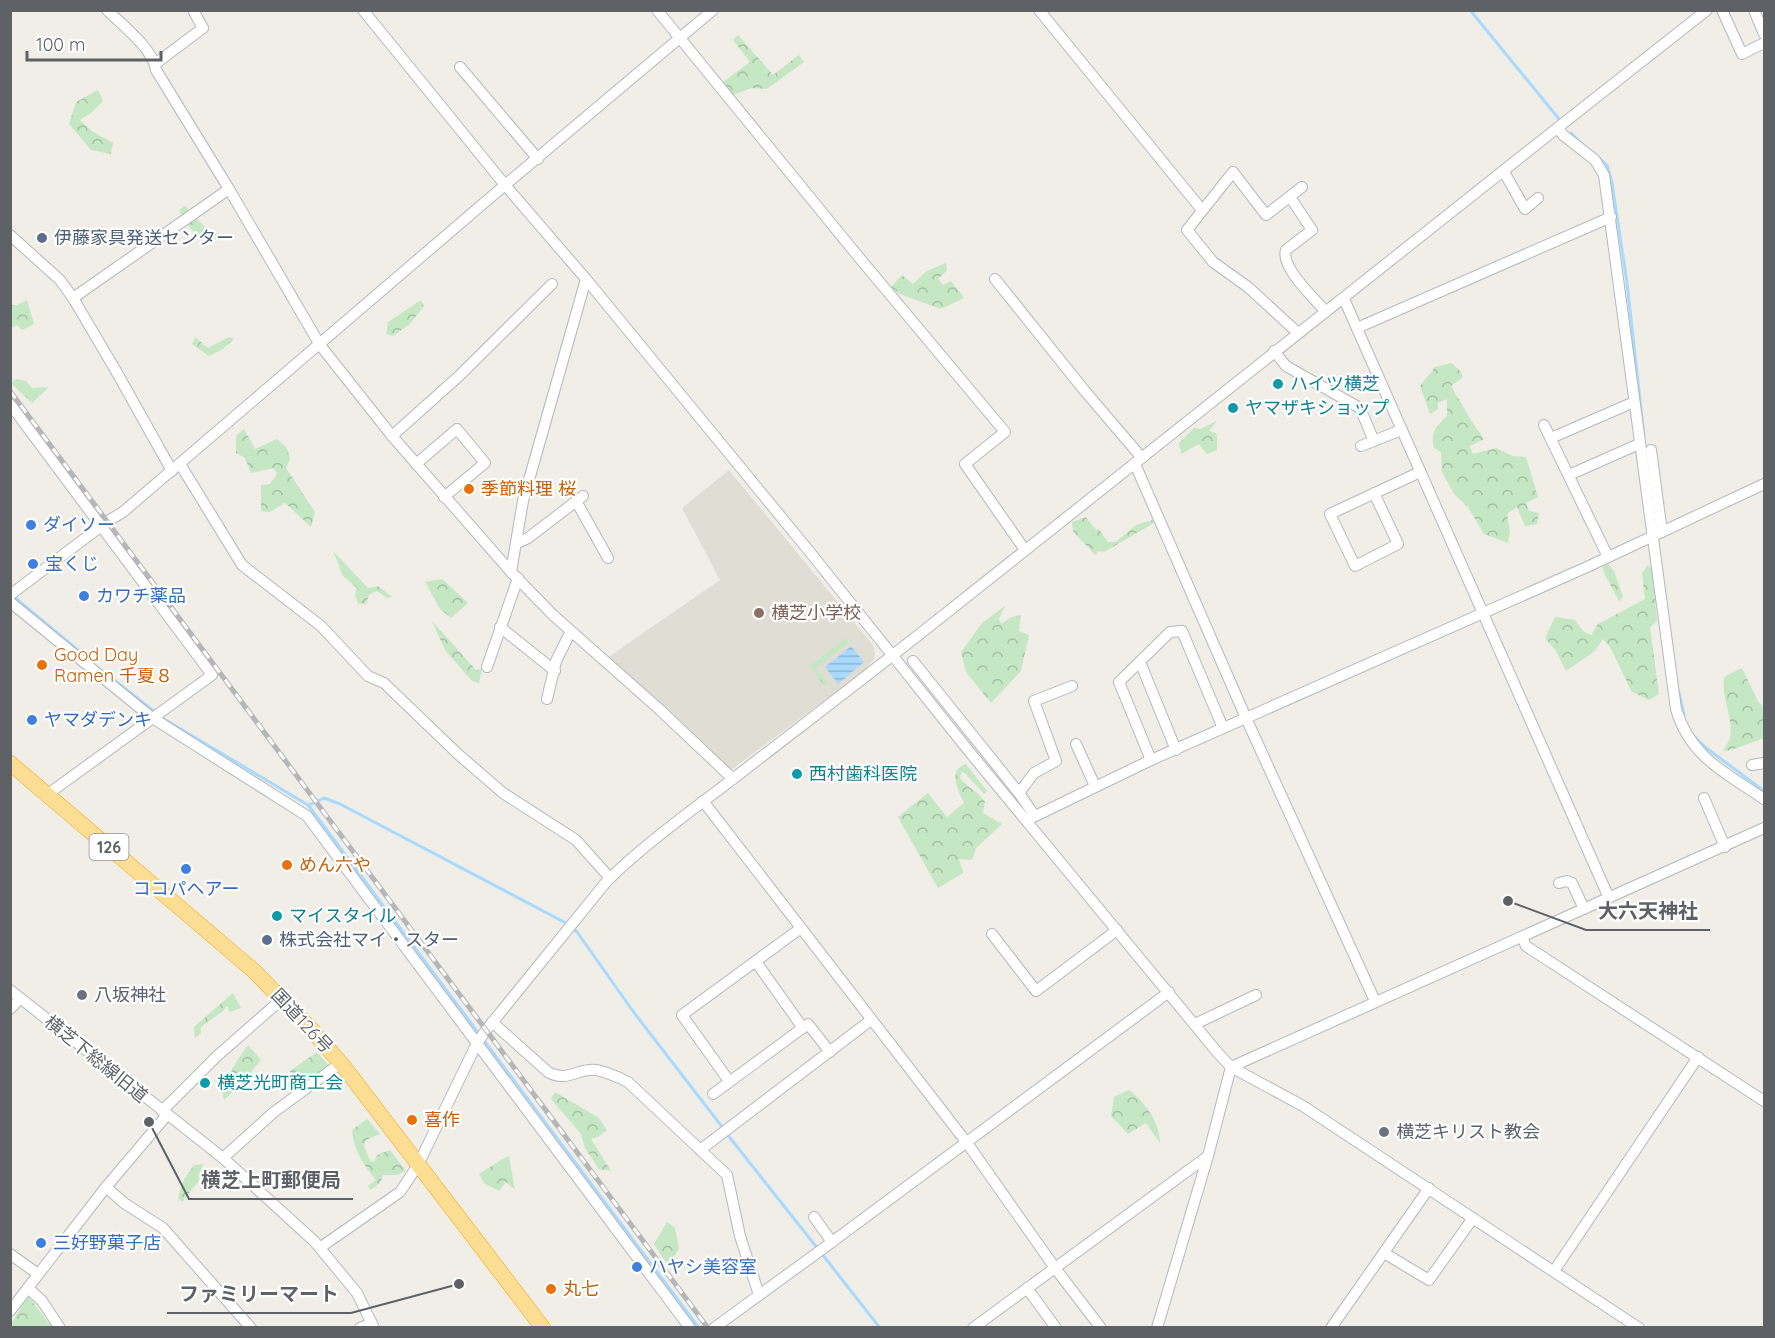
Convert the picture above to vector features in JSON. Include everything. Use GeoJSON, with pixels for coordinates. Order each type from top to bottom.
{"type":"FeatureCollection","features":[{"type":"Feature","properties":{"kind":"highway","name":"国道126号"},"geometry":{"type":"LineString","coordinates":[[10,763],[254,971],[282,999],[341,1063],[543,1328]]}},
{"type":"Feature","properties":{"kind":"street"},"geometry":{"type":"LineString","coordinates":[[107,10],[138,39],[155,64],[156,70],[320,345],[392,436],[514,575],[571,631],[733,779]]}},
{"type":"Feature","properties":{"kind":"street"},"geometry":{"type":"LineString","coordinates":[[155,64],[203,28],[195,10]]}},
{"type":"Feature","properties":{"kind":"street"},"geometry":{"type":"LineString","coordinates":[[363,10],[505,185],[586,279],[892,656],[1030,817],[1117,930],[1232,1067],[1303,1106],[1639,1328]]}},
{"type":"Feature","properties":{"kind":"street"},"geometry":{"type":"LineString","coordinates":[[657,10],[1005,432],[965,464],[1025,550]]}},
{"type":"Feature","properties":{"kind":"street"},"geometry":{"type":"LineString","coordinates":[[13,593],[123,512],[712,10]]}},
{"type":"Feature","properties":{"kind":"street"},"geometry":{"type":"LineString","coordinates":[[1039,10],[1202,210]]}},
{"type":"Feature","properties":{"kind":"street"},"geometry":{"type":"LineString","coordinates":[[321,1247],[400,1192],[418,1166],[485,1031],[610,878],[703,801],[892,656],[1707,10]]}},
{"type":"Feature","properties":{"kind":"street"},"geometry":{"type":"LineString","coordinates":[[1722,10],[1742,54],[1764,43]]}},
{"type":"Feature","properties":{"kind":"street"},"geometry":{"type":"LineString","coordinates":[[1754,10],[1764,34]]}},
{"type":"Feature","properties":{"kind":"street"},"geometry":{"type":"LineString","coordinates":[[460,67],[538,159]]}},
{"type":"Feature","properties":{"kind":"street"},"geometry":{"type":"LineString","coordinates":[[1558,128],[1563,135],[1595,160],[1604,175],[1639,444],[1657,534]]}},
{"type":"Feature","properties":{"kind":"street"},"geometry":{"type":"LineString","coordinates":[[1298,333],[1248,287],[1212,262],[1187,230],[1233,172],[1266,215],[1302,187]]}},
{"type":"Feature","properties":{"kind":"street"},"geometry":{"type":"LineString","coordinates":[[1504,172],[1525,209],[1538,198]]}},
{"type":"Feature","properties":{"kind":"street"},"geometry":{"type":"LineString","coordinates":[[73,298],[229,189]]}},
{"type":"Feature","properties":{"kind":"street"},"geometry":{"type":"LineString","coordinates":[[1290,197],[1312,231],[1286,250],[1285,260],[1291,271],[1326,312]]}},
{"type":"Feature","properties":{"kind":"street"},"geometry":{"type":"LineString","coordinates":[[1357,328],[1611,217]]}},
{"type":"Feature","properties":{"kind":"street"},"geometry":{"type":"LineString","coordinates":[[10,235],[60,280],[73,298],[176,467],[242,565],[321,626],[368,676],[384,683],[459,755],[503,793],[576,840],[610,878]]}},
{"type":"Feature","properties":{"kind":"street"},"geometry":{"type":"LineString","coordinates":[[487,667],[501,627],[514,575],[523,501],[586,279]]}},
{"type":"Feature","properties":{"kind":"street"},"geometry":{"type":"LineString","coordinates":[[995,279],[1138,461],[1246,718],[1375,1001]]}},
{"type":"Feature","properties":{"kind":"street"},"geometry":{"type":"LineString","coordinates":[[392,436],[459,375],[552,284]]}},
{"type":"Feature","properties":{"kind":"street"},"geometry":{"type":"LineString","coordinates":[[1344,299],[1609,898]]}},
{"type":"Feature","properties":{"kind":"street"},"geometry":{"type":"LineString","coordinates":[[1274,351],[1286,366],[1360,408],[1374,441]]}},
{"type":"Feature","properties":{"kind":"street"},"geometry":{"type":"LineString","coordinates":[[1551,438],[1634,402]]}},
{"type":"Feature","properties":{"kind":"street"},"geometry":{"type":"LineString","coordinates":[[10,404],[212,675],[48,794]]}},
{"type":"Feature","properties":{"kind":"street"},"geometry":{"type":"LineString","coordinates":[[1544,425],[1608,557]]}},
{"type":"Feature","properties":{"kind":"street"},"geometry":{"type":"LineString","coordinates":[[416,464],[457,429],[485,463],[444,497]]}},
{"type":"Feature","properties":{"kind":"street"},"geometry":{"type":"LineString","coordinates":[[1361,446],[1401,430]]}},
{"type":"Feature","properties":{"kind":"street"},"geometry":{"type":"LineString","coordinates":[[1569,474],[1639,444]]}},
{"type":"Feature","properties":{"kind":"street"},"geometry":{"type":"LineString","coordinates":[[1651,450],[1657,534],[1676,709],[1681,725],[1688,739],[1710,762],[1764,799]]}},
{"type":"Feature","properties":{"kind":"street"},"geometry":{"type":"LineString","coordinates":[[1374,493],[1398,544],[1355,566],[1330,514],[1374,493],[1420,472]]}},
{"type":"Feature","properties":{"kind":"street"},"geometry":{"type":"LineString","coordinates":[[1030,817],[1151,760],[1608,557],[1764,484]]}},
{"type":"Feature","properties":{"kind":"street"},"geometry":{"type":"LineString","coordinates":[[517,543],[528,538],[580,498],[608,558]]}},
{"type":"Feature","properties":{"kind":"street"},"geometry":{"type":"LineString","coordinates":[[10,602],[152,717],[307,816],[690,1328]]}},
{"type":"Feature","properties":{"kind":"street"},"geometry":{"type":"LineString","coordinates":[[501,627],[555,671]]}},
{"type":"Feature","properties":{"kind":"street"},"geometry":{"type":"LineString","coordinates":[[547,699],[556,661],[571,631]]}},
{"type":"Feature","properties":{"kind":"street"},"geometry":{"type":"LineString","coordinates":[[1151,760],[1119,682],[1170,632],[1182,631],[1223,728]]}},
{"type":"Feature","properties":{"kind":"street"},"geometry":{"type":"LineString","coordinates":[[913,661],[1019,794],[1030,817]]}},
{"type":"Feature","properties":{"kind":"street"},"geometry":{"type":"LineString","coordinates":[[1140,662],[1176,750]]}},
{"type":"Feature","properties":{"kind":"street"},"geometry":{"type":"LineString","coordinates":[[1019,794],[1034,773],[1056,761],[1034,701],[1072,686]]}},
{"type":"Feature","properties":{"kind":"street"},"geometry":{"type":"LineString","coordinates":[[1076,744],[1095,786]]}},
{"type":"Feature","properties":{"kind":"street"},"geometry":{"type":"LineString","coordinates":[[1752,765],[1764,763]]}},
{"type":"Feature","properties":{"kind":"street"},"geometry":{"type":"LineString","coordinates":[[1704,798],[1725,847]]}},
{"type":"Feature","properties":{"kind":"street"},"geometry":{"type":"LineString","coordinates":[[703,801],[967,1143],[1098,1327]]}},
{"type":"Feature","properties":{"kind":"street"},"geometry":{"type":"LineString","coordinates":[[1232,1067],[1764,828]]}},
{"type":"Feature","properties":{"kind":"street"},"geometry":{"type":"LineString","coordinates":[[1559,882],[1572,883],[1584,909]]}},
{"type":"Feature","properties":{"kind":"street"},"geometry":{"type":"LineString","coordinates":[[729,1081],[682,1015],[801,928]]}},
{"type":"Feature","properties":{"kind":"street"},"geometry":{"type":"LineString","coordinates":[[992,934],[1036,991],[1117,930]]}},
{"type":"Feature","properties":{"kind":"street"},"geometry":{"type":"LineString","coordinates":[[1522,937],[1526,946],[1764,1101]]}},
{"type":"Feature","properties":{"kind":"street"},"geometry":{"type":"LineString","coordinates":[[756,962],[804,1028]]}},
{"type":"Feature","properties":{"kind":"street","name":"横芝下総線旧道"},"geometry":{"type":"LineString","coordinates":[[10,990],[223,1158],[321,1247],[357,1293],[373,1325],[360,1328]]}},
{"type":"Feature","properties":{"kind":"street"},"geometry":{"type":"LineString","coordinates":[[714,1328],[967,1143],[1168,992]]}},
{"type":"Feature","properties":{"kind":"street"},"geometry":{"type":"LineString","coordinates":[[1195,1024],[1256,995]]}},
{"type":"Feature","properties":{"kind":"street"},"geometry":{"type":"LineString","coordinates":[[10,1009],[20,999]]}},
{"type":"Feature","properties":{"kind":"street"},"geometry":{"type":"LineString","coordinates":[[10,1311],[165,1113],[216,1057],[282,999]]}},
{"type":"Feature","properties":{"kind":"street"},"geometry":{"type":"LineString","coordinates":[[700,1150],[871,1020]]}},
{"type":"Feature","properties":{"kind":"street"},"geometry":{"type":"LineString","coordinates":[[492,1022],[555,1076],[566,1077],[594,1070],[628,1082],[727,1175],[740,1236],[759,1295]]}},
{"type":"Feature","properties":{"kind":"street"},"geometry":{"type":"LineString","coordinates":[[713,1094],[808,1024],[830,1052]]}},
{"type":"Feature","properties":{"kind":"street"},"geometry":{"type":"LineString","coordinates":[[1554,1271],[1698,1057]]}},
{"type":"Feature","properties":{"kind":"street"},"geometry":{"type":"LineString","coordinates":[[223,1158],[274,1112],[341,1063]]}},
{"type":"Feature","properties":{"kind":"street"},"geometry":{"type":"LineString","coordinates":[[1157,1328],[1232,1067]]}},
{"type":"Feature","properties":{"kind":"street"},"geometry":{"type":"LineString","coordinates":[[973,1328],[1208,1156]]}},
{"type":"Feature","properties":{"kind":"street"},"geometry":{"type":"LineString","coordinates":[[106,1187],[124,1203],[163,1228],[251,1328]]}},
{"type":"Feature","properties":{"kind":"street"},"geometry":{"type":"LineString","coordinates":[[1331,1328],[1429,1188]]}},
{"type":"Feature","properties":{"kind":"street"},"geometry":{"type":"LineString","coordinates":[[814,1217],[832,1242]]}},
{"type":"Feature","properties":{"kind":"street"},"geometry":{"type":"LineString","coordinates":[[1384,1253],[1429,1280],[1473,1218]]}},
{"type":"Feature","properties":{"kind":"street"},"geometry":{"type":"LineString","coordinates":[[10,1254],[38,1274]]}},
{"type":"Feature","properties":{"kind":"street"},"geometry":{"type":"LineString","coordinates":[[28,1288],[42,1301],[60,1328]]}},
{"type":"Feature","properties":{"kind":"street"},"geometry":{"type":"LineString","coordinates":[[1027,1288],[1056,1328]]}},
{"type":"Feature","properties":{"kind":"shaded area","name":"横芝小学校"},"geometry":{"type":"Polygon","coordinates":[[[729,470],[873,645],[875,653],[874,659],[865,670],[731,770],[607,658],[720,580],[682,508],[729,470]]]}},
{"type":"Feature","properties":{"kind":"green space"},"geometry":{"type":"Polygon","coordinates":[[[738,35],[773,75],[799,55],[804,62],[767,89],[751,88],[731,96],[723,82],[750,62],[733,40],[738,35]]]}},
{"type":"Feature","properties":{"kind":"green space"},"geometry":{"type":"Polygon","coordinates":[[[98,90],[103,101],[80,120],[92,131],[113,143],[111,154],[91,150],[69,124],[76,102],[98,90]]]}},
{"type":"Feature","properties":{"kind":"green space"},"geometry":{"type":"Polygon","coordinates":[[[185,206],[208,229],[227,235],[225,239],[201,238],[190,228],[179,210],[185,206]]]}},
{"type":"Feature","properties":{"kind":"green space"},"geometry":{"type":"Polygon","coordinates":[[[946,263],[947,270],[938,279],[943,285],[951,281],[964,298],[941,309],[900,294],[891,287],[902,275],[913,284],[927,271],[946,263]]]}},
{"type":"Feature","properties":{"kind":"green space"},"geometry":{"type":"Polygon","coordinates":[[[27,300],[34,324],[22,330],[17,325],[11,328],[11,305],[27,300]]]}},
{"type":"Feature","properties":{"kind":"green space"},"geometry":{"type":"Polygon","coordinates":[[[421,300],[424,306],[410,324],[393,336],[386,334],[388,322],[421,300]]]}},
{"type":"Feature","properties":{"kind":"green space"},"geometry":{"type":"Polygon","coordinates":[[[195,337],[208,348],[229,337],[234,339],[223,349],[209,356],[192,344],[195,337]]]}},
{"type":"Feature","properties":{"kind":"green space"},"geometry":{"type":"Polygon","coordinates":[[[1452,363],[1463,377],[1451,386],[1484,439],[1470,446],[1473,454],[1496,448],[1513,456],[1526,457],[1538,497],[1526,503],[1529,511],[1539,513],[1537,524],[1525,526],[1517,507],[1507,514],[1510,532],[1508,543],[1484,534],[1468,507],[1454,494],[1442,472],[1441,452],[1434,448],[1435,430],[1447,416],[1447,399],[1438,403],[1438,409],[1430,414],[1420,386],[1435,367],[1452,363]]]}},
{"type":"Feature","properties":{"kind":"green space"},"geometry":{"type":"Polygon","coordinates":[[[16,379],[26,381],[32,388],[49,387],[32,403],[11,383],[16,379]]]}},
{"type":"Feature","properties":{"kind":"green space"},"geometry":{"type":"Polygon","coordinates":[[[1217,421],[1209,431],[1217,434],[1217,450],[1207,454],[1199,444],[1181,454],[1179,443],[1194,428],[1201,429],[1217,421]]]}},
{"type":"Feature","properties":{"kind":"green space"},"geometry":{"type":"Polygon","coordinates":[[[244,429],[255,449],[277,439],[287,448],[290,459],[286,468],[315,512],[311,527],[285,503],[270,512],[261,511],[261,485],[270,484],[277,474],[274,468],[251,473],[245,458],[236,453],[236,436],[244,429]]]}},
{"type":"Feature","properties":{"kind":"green space"},"geometry":{"type":"Polygon","coordinates":[[[1086,517],[1096,530],[1099,529],[1108,542],[1116,542],[1136,525],[1153,520],[1154,523],[1104,552],[1098,551],[1095,555],[1073,531],[1072,522],[1086,517]]]}},
{"type":"Feature","properties":{"kind":"green space"},"geometry":{"type":"Polygon","coordinates":[[[333,551],[368,588],[378,586],[392,597],[387,598],[377,591],[369,595],[366,604],[358,604],[355,595],[357,588],[343,576],[333,551]]]}},
{"type":"Feature","properties":{"kind":"green space"},"geometry":{"type":"Polygon","coordinates":[[[1608,564],[1614,571],[1623,597],[1619,601],[1604,573],[1603,566],[1608,564]]]}},
{"type":"Feature","properties":{"kind":"green space"},"geometry":{"type":"Polygon","coordinates":[[[1648,565],[1652,569],[1657,621],[1650,627],[1659,694],[1649,700],[1632,692],[1610,647],[1603,639],[1595,651],[1566,671],[1556,651],[1545,638],[1555,617],[1575,620],[1583,631],[1591,635],[1598,624],[1645,599],[1642,573],[1648,565]]]}},
{"type":"Feature","properties":{"kind":"green space"},"geometry":{"type":"Polygon","coordinates":[[[442,579],[468,603],[451,618],[440,609],[425,582],[442,579]]]}},
{"type":"Feature","properties":{"kind":"green space"},"geometry":{"type":"Polygon","coordinates":[[[1005,606],[999,619],[1001,624],[1012,617],[1021,615],[1019,631],[1029,635],[1021,671],[991,703],[966,672],[961,652],[982,623],[1005,606]]]}},
{"type":"Feature","properties":{"kind":"green space"},"geometry":{"type":"Polygon","coordinates":[[[432,621],[476,670],[482,669],[479,683],[472,681],[445,650],[432,621]]]}},
{"type":"Feature","properties":{"kind":"green space"},"geometry":{"type":"Polygon","coordinates":[[[846,638],[849,643],[816,668],[828,683],[825,687],[810,666],[846,638]]]}},
{"type":"Feature","properties":{"kind":"green space"},"geometry":{"type":"Polygon","coordinates":[[[1742,668],[1758,701],[1764,707],[1764,738],[1723,751],[1731,730],[1724,693],[1724,677],[1742,668]]]}},
{"type":"Feature","properties":{"kind":"green space"},"geometry":{"type":"Polygon","coordinates":[[[966,764],[987,791],[984,794],[962,772],[960,778],[985,802],[983,813],[1002,824],[976,848],[972,860],[959,859],[963,873],[938,888],[898,817],[928,793],[947,817],[964,803],[955,776],[960,767],[966,764]]]}},
{"type":"Feature","properties":{"kind":"green space"},"geometry":{"type":"Polygon","coordinates":[[[233,993],[241,1008],[230,1012],[227,1006],[201,1027],[201,1033],[195,1038],[194,1027],[233,993]]]}},
{"type":"Feature","properties":{"kind":"green space"},"geometry":{"type":"Polygon","coordinates":[[[248,1045],[261,1060],[224,1100],[222,1090],[233,1067],[248,1045]]]}},
{"type":"Feature","properties":{"kind":"green space"},"geometry":{"type":"Polygon","coordinates":[[[317,1052],[329,1066],[310,1081],[300,1085],[290,1071],[317,1052]]]}},
{"type":"Feature","properties":{"kind":"green space"},"geometry":{"type":"Polygon","coordinates":[[[1129,1090],[1150,1114],[1157,1128],[1160,1143],[1146,1123],[1128,1134],[1111,1116],[1114,1097],[1129,1090]]]}},
{"type":"Feature","properties":{"kind":"green space"},"geometry":{"type":"Polygon","coordinates":[[[555,1092],[599,1118],[607,1130],[591,1139],[611,1171],[599,1169],[585,1148],[581,1134],[551,1099],[555,1092]]]}},
{"type":"Feature","properties":{"kind":"green space"},"geometry":{"type":"Polygon","coordinates":[[[367,1119],[380,1134],[366,1140],[364,1146],[370,1161],[374,1162],[377,1155],[390,1150],[406,1171],[397,1175],[383,1175],[380,1183],[370,1190],[368,1186],[376,1180],[360,1157],[354,1144],[352,1130],[367,1119]]]}},
{"type":"Feature","properties":{"kind":"green space"},"geometry":{"type":"Polygon","coordinates":[[[509,1156],[515,1190],[506,1182],[499,1191],[484,1183],[479,1174],[509,1156]]]}},
{"type":"Feature","properties":{"kind":"green space"},"geometry":{"type":"Polygon","coordinates":[[[203,1164],[198,1182],[182,1202],[178,1198],[184,1179],[194,1165],[203,1164]]]}},
{"type":"Feature","properties":{"kind":"green space"},"geometry":{"type":"Polygon","coordinates":[[[667,1222],[675,1228],[679,1249],[668,1266],[654,1244],[667,1222]]]}},
{"type":"Feature","properties":{"kind":"green space"},"geometry":{"type":"Polygon","coordinates":[[[28,1296],[52,1327],[11,1327],[28,1296]]]}},
{"type":"Feature","properties":{"kind":"water"},"geometry":{"type":"Polygon","coordinates":[[[851,646],[864,662],[838,684],[825,667],[851,646]]]}},
{"type":"Feature","properties":{"kind":"waterway"},"geometry":{"type":"LineString","coordinates":[[1470,10],[1559,119]]}},
{"type":"Feature","properties":{"kind":"waterway"},"geometry":{"type":"LineString","coordinates":[[1571,133],[1582,144]]}},
{"type":"Feature","properties":{"kind":"waterway"},"geometry":{"type":"LineString","coordinates":[[1590,150],[1607,165],[1612,183],[1627,283],[1644,436]]}},
{"type":"Feature","properties":{"kind":"waterway"},"geometry":{"type":"LineString","coordinates":[[13,596],[91,661]]}},
{"type":"Feature","properties":{"kind":"waterway"},"geometry":{"type":"LineString","coordinates":[[105,673],[164,719],[308,805],[699,1328]]}},
{"type":"Feature","properties":{"kind":"waterway"},"geometry":{"type":"LineString","coordinates":[[1679,692],[1684,715]]}},
{"type":"Feature","properties":{"kind":"waterway"},"geometry":{"type":"LineString","coordinates":[[1695,737],[1764,791]]}},
{"type":"Feature","properties":{"kind":"waterway"},"geometry":{"type":"LineString","coordinates":[[309,805],[324,798],[340,804],[566,923],[577,932],[635,1014],[723,1128]]}},
{"type":"Feature","properties":{"kind":"waterway"},"geometry":{"type":"LineString","coordinates":[[727,1134],[818,1249]]}},
{"type":"Feature","properties":{"kind":"waterway"},"geometry":{"type":"LineString","coordinates":[[822,1254],[880,1328]]}},
{"type":"Feature","properties":{"kind":"railway"},"geometry":{"type":"LineString","coordinates":[[10,391],[708,1328]]}},
{"type":"Feature","properties":{"kind":"place","name":"伊藤家具発送センター"},"geometry":{"type":"Point","coordinates":[42,238]}},
{"type":"Feature","properties":{"kind":"place","name":"ハイツ横芝"},"geometry":{"type":"Point","coordinates":[1278,384]}},
{"type":"Feature","properties":{"kind":"place","name":"ヤマザキショップ"},"geometry":{"type":"Point","coordinates":[1233,408]}},
{"type":"Feature","properties":{"kind":"place","name":"季節料理 桜"},"geometry":{"type":"Point","coordinates":[469,489]}},
{"type":"Feature","properties":{"kind":"place","name":"ダイソー"},"geometry":{"type":"Point","coordinates":[31,525]}},
{"type":"Feature","properties":{"kind":"place","name":"宝くじ"},"geometry":{"type":"Point","coordinates":[33,564]}},
{"type":"Feature","properties":{"kind":"place","name":"カワチ薬品"},"geometry":{"type":"Point","coordinates":[84,596]}},
{"type":"Feature","properties":{"kind":"place","name":"横芝小学校"},"geometry":{"type":"Point","coordinates":[759,613]}},
{"type":"Feature","properties":{"kind":"place","name":"Good Day Ramen 千夏８"},"geometry":{"type":"Point","coordinates":[42,665]}},
{"type":"Feature","properties":{"kind":"place","name":"ヤマダデンキ"},"geometry":{"type":"Point","coordinates":[32,720]}},
{"type":"Feature","properties":{"kind":"place","name":"西村歯科医院"},"geometry":{"type":"Point","coordinates":[797,774]}},
{"type":"Feature","properties":{"kind":"place","name":"めん六や"},"geometry":{"type":"Point","coordinates":[287,865]}},
{"type":"Feature","properties":{"kind":"place","name":"ココパヘアー"},"geometry":{"type":"Point","coordinates":[186,869]}},
{"type":"Feature","properties":{"kind":"place","name":"大六天神社"},"geometry":{"type":"Point","coordinates":[1508,901]}},
{"type":"Feature","properties":{"kind":"place","name":"マイスタイル"},"geometry":{"type":"Point","coordinates":[277,916]}},
{"type":"Feature","properties":{"kind":"place","name":"株式会社マイ・スター"},"geometry":{"type":"Point","coordinates":[267,940]}},
{"type":"Feature","properties":{"kind":"place","name":"八坂神社"},"geometry":{"type":"Point","coordinates":[82,995]}},
{"type":"Feature","properties":{"kind":"place","name":"横芝光町商工会"},"geometry":{"type":"Point","coordinates":[205,1083]}},
{"type":"Feature","properties":{"kind":"place","name":"喜作"},"geometry":{"type":"Point","coordinates":[412,1120]}},
{"type":"Feature","properties":{"kind":"place","name":"横芝上町郵便局"},"geometry":{"type":"Point","coordinates":[149,1122]}},
{"type":"Feature","properties":{"kind":"place","name":"横芝キリスト教会"},"geometry":{"type":"Point","coordinates":[1384,1132]}},
{"type":"Feature","properties":{"kind":"place","name":"三好野菓子店"},"geometry":{"type":"Point","coordinates":[41,1243]}},
{"type":"Feature","properties":{"kind":"place","name":"ハヤシ美容室"},"geometry":{"type":"Point","coordinates":[637,1267]}},
{"type":"Feature","properties":{"kind":"place","name":"ファミリーマート"},"geometry":{"type":"Point","coordinates":[459,1284]}},
{"type":"Feature","properties":{"kind":"place","name":"丸七"},"geometry":{"type":"Point","coordinates":[551,1289]}}]}
